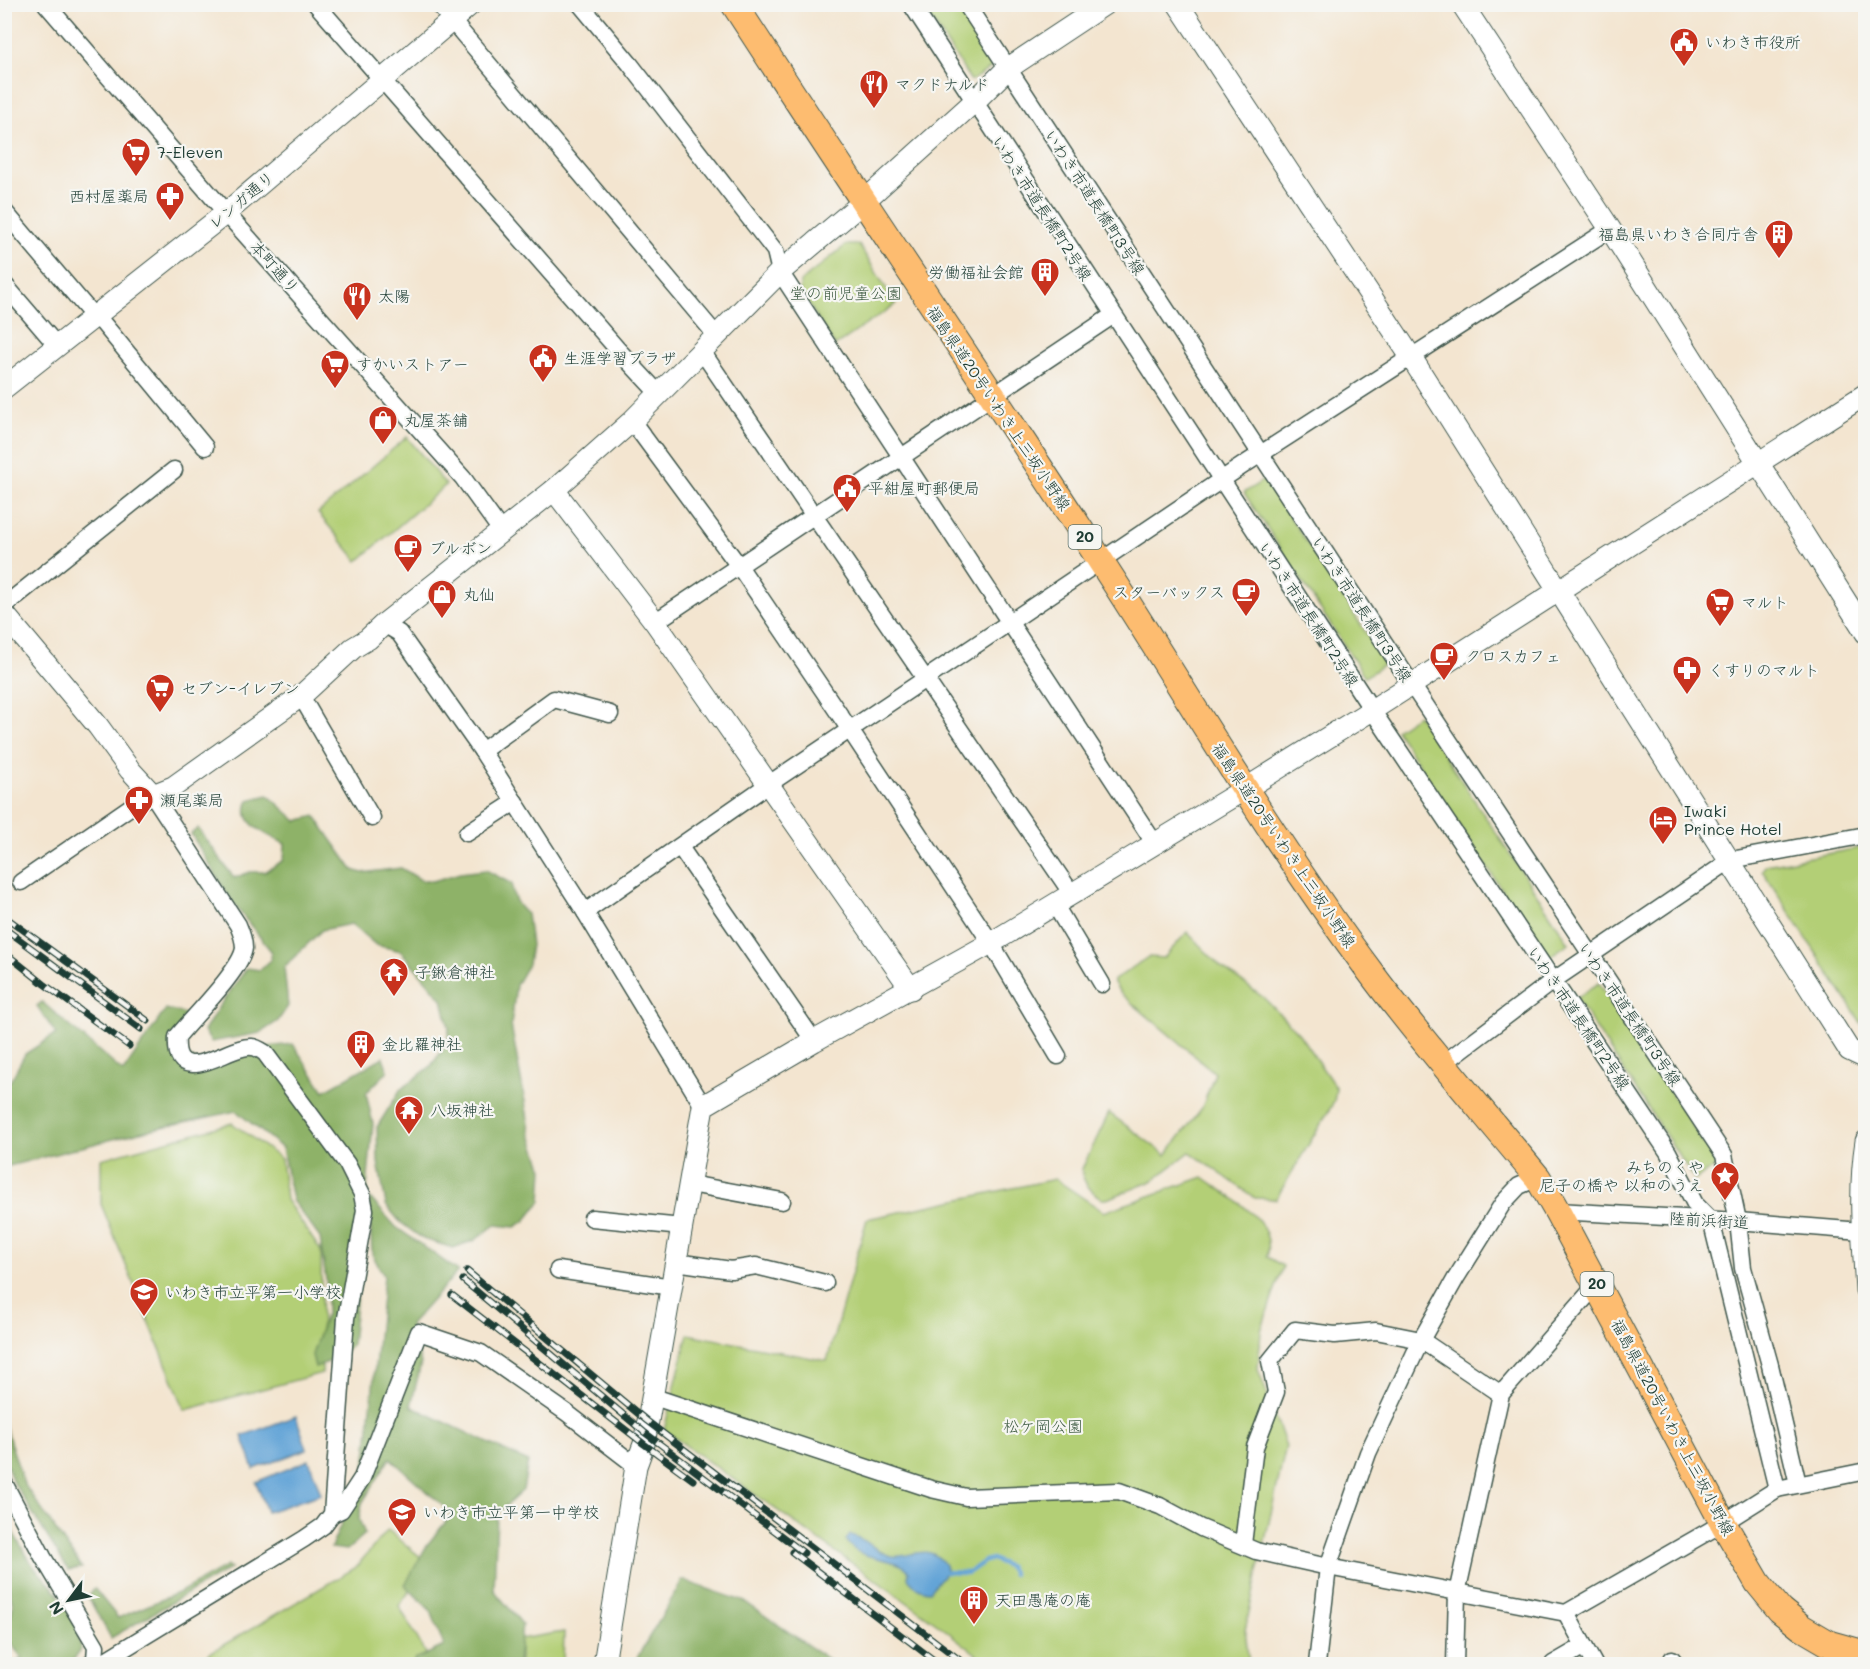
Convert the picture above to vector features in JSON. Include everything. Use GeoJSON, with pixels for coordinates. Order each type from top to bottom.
{"type":"FeatureCollection","features":[{"type":"Feature","properties":{"kind":"main road","name":"福島県道20号いわき上三坂小野線"},"geometry":{"type":"LineString","coordinates":[[734,4],[1324,907],[1372,975],[1538,1178],[1597,1284],[1723,1523],[1758,1583],[1780,1610],[1801,1627],[1830,1644],[1860,1653]]}},
{"type":"Feature","properties":{"kind":"street","name":"本町通り"},"geometry":{"type":"LineString","coordinates":[[46,4],[226,213],[463,478],[501,532]]}},
{"type":"Feature","properties":{"kind":"street"},"geometry":{"type":"LineString","coordinates":[[316,4],[618,351],[658,393]]}},
{"type":"Feature","properties":{"kind":"street"},"geometry":{"type":"LineString","coordinates":[[438,4],[708,342],[814,517],[926,679],[1064,899],[1102,984]]}},
{"type":"Feature","properties":{"kind":"street","name":"レンガ通り"},"geometry":{"type":"LineString","coordinates":[[4,388],[226,213],[471,4]]}},
{"type":"Feature","properties":{"kind":"street"},"geometry":{"type":"LineString","coordinates":[[580,4],[775,251],[780,272],[1155,844]]}},
{"type":"Feature","properties":{"kind":"street","name":"いわき市道長橋町2号線"},"geometry":{"type":"LineString","coordinates":[[911,4],[1112,316],[1668,1152],[1695,1204],[1711,1220]]}},
{"type":"Feature","properties":{"kind":"street","name":"いわき市道長橋町3号線"},"geometry":{"type":"LineString","coordinates":[[966,4],[1412,685],[1724,1155],[1738,1221],[1743,1268],[1770,1365],[1798,1484]]}},
{"type":"Feature","properties":{"kind":"street"},"geometry":{"type":"LineString","coordinates":[[21,882],[136,803],[173,787],[301,696],[353,648],[368,639],[554,490],[632,420],[780,272],[974,103],[1007,69],[1105,4]]}},
{"type":"Feature","properties":{"kind":"street"},"geometry":{"type":"LineString","coordinates":[[1178,4],[1411,357],[1849,1050],[1866,1058]]}},
{"type":"Feature","properties":{"kind":"street"},"geometry":{"type":"LineString","coordinates":[[1462,4],[1610,229],[1866,633]]}},
{"type":"Feature","properties":{"kind":"street"},"geometry":{"type":"LineString","coordinates":[[4,211],[205,447]]}},
{"type":"Feature","properties":{"kind":"street"},"geometry":{"type":"LineString","coordinates":[[585,912],[769,784],[1221,480],[1610,229]]}},
{"type":"Feature","properties":{"kind":"street"},"geometry":{"type":"LineString","coordinates":[[4,284],[58,347]]}},
{"type":"Feature","properties":{"kind":"street"},"geometry":{"type":"LineString","coordinates":[[655,622],[993,398],[1112,316]]}},
{"type":"Feature","properties":{"kind":"street"},"geometry":{"type":"LineString","coordinates":[[703,1106],[814,1041],[991,943],[1245,789],[1412,685],[1866,394]]}},
{"type":"Feature","properties":{"kind":"street"},"geometry":{"type":"LineString","coordinates":[[632,420],[739,566],[850,730],[991,943],[1058,1056]]}},
{"type":"Feature","properties":{"kind":"street"},"geometry":{"type":"LineString","coordinates":[[4,606],[174,470]]}},
{"type":"Feature","properties":{"kind":"street"},"geometry":{"type":"LineString","coordinates":[[554,490],[655,622],[911,989]]}},
{"type":"Feature","properties":{"kind":"street"},"geometry":{"type":"LineString","coordinates":[[4,614],[98,726],[130,770],[153,795],[238,925],[244,948],[239,963],[177,1037],[180,1057],[187,1062],[197,1064],[253,1046],[265,1053],[347,1164],[362,1194],[365,1210],[346,1318],[332,1514]]}},
{"type":"Feature","properties":{"kind":"street"},"geometry":{"type":"LineString","coordinates":[[384,624],[399,633],[482,751],[585,912],[703,1106],[644,1444],[636,1466],[604,1665]]}},
{"type":"Feature","properties":{"kind":"street"},"geometry":{"type":"LineString","coordinates":[[301,696],[372,818]]}},
{"type":"Feature","properties":{"kind":"street"},"geometry":{"type":"LineString","coordinates":[[482,751],[554,699],[610,714]]}},
{"type":"Feature","properties":{"kind":"street"},"geometry":{"type":"LineString","coordinates":[[467,833],[515,802]]}},
{"type":"Feature","properties":{"kind":"street"},"geometry":{"type":"LineString","coordinates":[[1444,1063],[1554,980],[1731,860],[1866,836]]}},
{"type":"Feature","properties":{"kind":"street"},"geometry":{"type":"LineString","coordinates":[[680,847],[814,1041]]}},
{"type":"Feature","properties":{"kind":"street"},"geometry":{"type":"LineString","coordinates":[[1866,1141],[1861,1168],[1866,1290]]}},
{"type":"Feature","properties":{"kind":"street"},"geometry":{"type":"LineString","coordinates":[[1317,1665],[1328,1567],[1368,1453],[1421,1340],[1456,1278],[1503,1203],[1519,1186],[1538,1178]]}},
{"type":"Feature","properties":{"kind":"street"},"geometry":{"type":"LineString","coordinates":[[690,1184],[782,1201]]}},
{"type":"Feature","properties":{"kind":"street","name":"陸前浜街道"},"geometry":{"type":"LineString","coordinates":[[1557,1210],[1738,1221],[1862,1232]]}},
{"type":"Feature","properties":{"kind":"street"},"geometry":{"type":"LineString","coordinates":[[592,1218],[682,1227]]}},
{"type":"Feature","properties":{"kind":"street"},"geometry":{"type":"LineString","coordinates":[[1711,1220],[1777,1489]]}},
{"type":"Feature","properties":{"kind":"street"},"geometry":{"type":"LineString","coordinates":[[676,1262],[731,1270],[756,1266],[825,1283]]}},
{"type":"Feature","properties":{"kind":"street"},"geometry":{"type":"LineString","coordinates":[[558,1270],[672,1287]]}},
{"type":"Feature","properties":{"kind":"street"},"geometry":{"type":"LineString","coordinates":[[1455,1665],[1457,1593],[1502,1394],[1597,1284]]}},
{"type":"Feature","properties":{"kind":"street"},"geometry":{"type":"LineString","coordinates":[[1243,1544],[1255,1447],[1276,1392],[1270,1361],[1295,1330],[1335,1335],[1376,1331],[1421,1340],[1502,1394]]}},
{"type":"Feature","properties":{"kind":"street"},"geometry":{"type":"LineString","coordinates":[[99,1665],[303,1539],[323,1526],[332,1514],[340,1510],[362,1478],[419,1332],[481,1353],[567,1413],[636,1466]]}},
{"type":"Feature","properties":{"kind":"street"},"geometry":{"type":"LineString","coordinates":[[651,1396],[931,1489],[966,1497],[1119,1491],[1160,1506],[1201,1528],[1256,1551],[1566,1613],[1723,1523],[1777,1489],[1866,1471]]}},
{"type":"Feature","properties":{"kind":"street"},"geometry":{"type":"LineString","coordinates":[[4,1483],[96,1646],[95,1659],[90,1665]]}},
{"type":"Feature","properties":{"kind":"street"},"geometry":{"type":"LineString","coordinates":[[1566,1613],[1594,1665]]}},
{"type":"Feature","properties":{"kind":"street"},"geometry":{"type":"LineString","coordinates":[[1553,1665],[1584,1646]]}},
{"type":"Feature","properties":{"kind":"green space"},"geometry":{"type":"Polygon","coordinates":[[[922,5],[959,5],[998,63],[971,81],[922,5]]]}},
{"type":"Feature","properties":{"kind":"green space","name":"堂の前児童公園"},"geometry":{"type":"Polygon","coordinates":[[[846,245],[859,245],[896,304],[835,346],[800,291],[800,282],[846,245]]]}},
{"type":"Feature","properties":{"kind":"green space"},"geometry":{"type":"Polygon","coordinates":[[[407,437],[446,485],[358,561],[318,513],[407,437]]]}},
{"type":"Feature","properties":{"kind":"green space"},"geometry":{"type":"Polygon","coordinates":[[[1265,479],[1386,663],[1365,677],[1244,493],[1265,479]]]}},
{"type":"Feature","properties":{"kind":"green space"},"geometry":{"type":"Polygon","coordinates":[[[1418,715],[1569,943],[1547,958],[1396,730],[1418,715]]]}},
{"type":"Feature","properties":{"kind":"green space"},"geometry":{"type":"Polygon","coordinates":[[[268,795],[297,821],[315,816],[353,870],[362,873],[401,868],[421,880],[433,881],[460,873],[486,870],[512,884],[516,901],[527,914],[531,945],[528,964],[516,985],[511,1025],[531,1135],[543,1169],[541,1201],[525,1221],[515,1227],[495,1225],[475,1240],[453,1248],[423,1239],[400,1222],[386,1205],[378,1162],[377,1127],[400,1090],[430,1067],[447,1044],[449,1028],[442,999],[401,951],[376,945],[351,924],[322,930],[284,967],[288,1006],[278,1021],[260,1033],[211,1042],[204,1031],[247,968],[260,970],[271,960],[271,951],[232,902],[191,834],[198,828],[234,878],[250,872],[265,872],[284,860],[285,844],[256,828],[247,816],[246,809],[249,800],[268,795]]]}},
{"type":"Feature","properties":{"kind":"green space"},"geometry":{"type":"Polygon","coordinates":[[[1865,847],[1866,1027],[1864,1027],[1762,870],[1766,865],[1865,847]]]}},
{"type":"Feature","properties":{"kind":"green space"},"geometry":{"type":"Polygon","coordinates":[[[1187,932],[1220,966],[1264,998],[1299,1034],[1336,1088],[1334,1102],[1276,1199],[1255,1198],[1190,1152],[1152,1181],[1107,1199],[1102,1199],[1094,1193],[1084,1178],[1082,1169],[1109,1113],[1166,1155],[1202,1108],[1215,1073],[1120,993],[1113,981],[1148,957],[1164,958],[1187,932]]]}},
{"type":"Feature","properties":{"kind":"green space"},"geometry":{"type":"Polygon","coordinates":[[[1599,983],[1718,1165],[1695,1180],[1576,998],[1599,983]]]}},
{"type":"Feature","properties":{"kind":"green space"},"geometry":{"type":"Polygon","coordinates":[[[42,1002],[123,1072],[166,1009],[186,1014],[174,1051],[205,1064],[222,1052],[293,1044],[324,1091],[383,1057],[388,1071],[366,1093],[373,1124],[352,1345],[336,1359],[315,1367],[312,1355],[327,1311],[326,1280],[320,1238],[292,1200],[282,1148],[236,1111],[144,1131],[9,1166],[5,1165],[5,1084],[11,1080],[25,1054],[56,1034],[37,1006],[42,1002]]]}},
{"type":"Feature","properties":{"kind":"green space"},"geometry":{"type":"Polygon","coordinates":[[[232,1123],[281,1159],[286,1200],[321,1251],[322,1373],[185,1410],[101,1204],[101,1159],[232,1123]]]}},
{"type":"Feature","properties":{"kind":"green space","name":"松ケ岡公園"},"geometry":{"type":"Polygon","coordinates":[[[1203,1177],[1237,1201],[1258,1220],[1265,1232],[1268,1244],[1267,1257],[1283,1266],[1261,1331],[1258,1369],[1286,1446],[1245,1630],[1249,1664],[989,1664],[939,1625],[664,1430],[688,1334],[827,1361],[867,1219],[1055,1179],[1104,1212],[1203,1177]]]}},
{"type":"Feature","properties":{"kind":"green space"},"geometry":{"type":"Polygon","coordinates":[[[369,1197],[396,1227],[458,1271],[410,1325],[421,1363],[411,1406],[528,1462],[523,1490],[497,1514],[494,1590],[522,1624],[518,1664],[413,1664],[414,1660],[444,1646],[431,1611],[405,1585],[427,1545],[452,1514],[390,1458],[362,1503],[359,1519],[365,1534],[347,1550],[331,1548],[365,1468],[384,1276],[372,1254],[369,1197]]]}},
{"type":"Feature","properties":{"kind":"green space"},"geometry":{"type":"Polygon","coordinates":[[[4,1423],[24,1484],[82,1568],[68,1570],[12,1480],[5,1459],[4,1423]]]}},
{"type":"Feature","properties":{"kind":"green space"},"geometry":{"type":"Polygon","coordinates":[[[7,1523],[34,1567],[57,1592],[77,1627],[81,1648],[73,1661],[67,1664],[14,1664],[22,1658],[6,1637],[13,1606],[5,1571],[4,1526],[7,1523]]]}},
{"type":"Feature","properties":{"kind":"green space","name":"いわき市立平第一中学校"},"geometry":{"type":"Polygon","coordinates":[[[388,1530],[429,1564],[399,1606],[432,1664],[214,1664],[208,1654],[355,1568],[388,1530]]]}},
{"type":"Feature","properties":{"kind":"green space"},"geometry":{"type":"Polygon","coordinates":[[[227,1566],[231,1568],[111,1638],[88,1597],[94,1588],[118,1618],[182,1591],[227,1566]]]}},
{"type":"Feature","properties":{"kind":"green space"},"geometry":{"type":"Polygon","coordinates":[[[682,1580],[745,1602],[835,1664],[634,1664],[682,1580]]]}},
{"type":"Feature","properties":{"kind":"green space"},"geometry":{"type":"Polygon","coordinates":[[[564,1632],[563,1664],[520,1664],[520,1639],[564,1632]]]}},
{"type":"Feature","properties":{"kind":"water"},"geometry":{"type":"Polygon","coordinates":[[[296,1416],[307,1449],[254,1469],[242,1436],[296,1416]]]}},
{"type":"Feature","properties":{"kind":"water"},"geometry":{"type":"Polygon","coordinates":[[[309,1460],[321,1494],[267,1512],[256,1482],[309,1460]]]}},
{"type":"Feature","properties":{"kind":"water"},"geometry":{"type":"Polygon","coordinates":[[[850,1535],[892,1556],[930,1553],[942,1561],[946,1572],[930,1591],[920,1589],[908,1578],[909,1571],[903,1566],[868,1556],[852,1547],[846,1540],[850,1535]]]}},
{"type":"Feature","properties":{"kind":"waterway"},"geometry":{"type":"LineString","coordinates":[[946,1572],[968,1573],[992,1559],[1009,1567],[1013,1574]]}},
{"type":"Feature","properties":{"kind":"railway"},"geometry":{"type":"LineString","coordinates":[[4,916],[148,1021]]}},
{"type":"Feature","properties":{"kind":"railway"},"geometry":{"type":"LineString","coordinates":[[4,928],[141,1029]]}},
{"type":"Feature","properties":{"kind":"railway"},"geometry":{"type":"LineString","coordinates":[[4,952],[129,1046]]}},
{"type":"Feature","properties":{"kind":"railway"},"geometry":{"type":"LineString","coordinates":[[467,1271],[647,1421],[965,1664]]}},
{"type":"Feature","properties":{"kind":"railway"},"geometry":{"type":"LineString","coordinates":[[463,1280],[644,1432],[804,1553]]}},
{"type":"Feature","properties":{"kind":"railway"},"geometry":{"type":"LineString","coordinates":[[452,1295],[693,1480]]}},
{"type":"Feature","properties":{"kind":"railway"},"geometry":{"type":"LineString","coordinates":[[792,1552],[939,1664]]}},
{"type":"Feature","properties":{"kind":"place","name":"いわき市役所"},"geometry":{"type":"Point","coordinates":[1684,68]}},
{"type":"Feature","properties":{"kind":"place","name":"マクドナルド"},"geometry":{"type":"Point","coordinates":[874,110]}},
{"type":"Feature","properties":{"kind":"place","name":"7-Eleven"},"geometry":{"type":"Point","coordinates":[136,178]}},
{"type":"Feature","properties":{"kind":"place","name":"西村屋薬局"},"geometry":{"type":"Point","coordinates":[170,222]}},
{"type":"Feature","properties":{"kind":"place","name":"福島県いわき合同庁舎"},"geometry":{"type":"Point","coordinates":[1779,260]}},
{"type":"Feature","properties":{"kind":"place","name":"労働福祉会館"},"geometry":{"type":"Point","coordinates":[1045,298]}},
{"type":"Feature","properties":{"kind":"place","name":"太陽"},"geometry":{"type":"Point","coordinates":[357,322]}},
{"type":"Feature","properties":{"kind":"place","name":"生涯学習プラザ"},"geometry":{"type":"Point","coordinates":[543,384]}},
{"type":"Feature","properties":{"kind":"place","name":"すかいストアー"},"geometry":{"type":"Point","coordinates":[335,390]}},
{"type":"Feature","properties":{"kind":"place","name":"丸屋茶舗"},"geometry":{"type":"Point","coordinates":[383,446]}},
{"type":"Feature","properties":{"kind":"place","name":"平紺屋町郵便局"},"geometry":{"type":"Point","coordinates":[847,514]}},
{"type":"Feature","properties":{"kind":"place","name":"ブルボン"},"geometry":{"type":"Point","coordinates":[408,574]}},
{"type":"Feature","properties":{"kind":"place","name":"スターバックス"},"geometry":{"type":"Point","coordinates":[1246,618]}},
{"type":"Feature","properties":{"kind":"place","name":"丸仙"},"geometry":{"type":"Point","coordinates":[442,620]}},
{"type":"Feature","properties":{"kind":"place","name":"マルト"},"geometry":{"type":"Point","coordinates":[1720,628]}},
{"type":"Feature","properties":{"kind":"place","name":"クロスカフェ"},"geometry":{"type":"Point","coordinates":[1444,682]}},
{"type":"Feature","properties":{"kind":"place","name":"くすりのマルト"},"geometry":{"type":"Point","coordinates":[1687,696]}},
{"type":"Feature","properties":{"kind":"place","name":"セブン-イレブン"},"geometry":{"type":"Point","coordinates":[160,714]}},
{"type":"Feature","properties":{"kind":"place","name":"瀬尾薬局"},"geometry":{"type":"Point","coordinates":[139,826]}},
{"type":"Feature","properties":{"kind":"place","name":"Iwaki Prince Hotel"},"geometry":{"type":"Point","coordinates":[1663,846]}},
{"type":"Feature","properties":{"kind":"place","name":"子鍬倉神社"},"geometry":{"type":"Point","coordinates":[394,998]}},
{"type":"Feature","properties":{"kind":"place","name":"金比羅神社"},"geometry":{"type":"Point","coordinates":[361,1070]}},
{"type":"Feature","properties":{"kind":"place","name":"八坂神社"},"geometry":{"type":"Point","coordinates":[409,1136]}},
{"type":"Feature","properties":{"kind":"place","name":"みちのくや 尼子の橋や 以和のうえ"},"geometry":{"type":"Point","coordinates":[1725,1202]}},
{"type":"Feature","properties":{"kind":"place","name":"いわき市立平第一小学校"},"geometry":{"type":"Point","coordinates":[144,1318]}},
{"type":"Feature","properties":{"kind":"place","name":"いわき市立平第一中学校"},"geometry":{"type":"Point","coordinates":[402,1538]}},
{"type":"Feature","properties":{"kind":"place","name":"天田愚庵の庵"},"geometry":{"type":"Point","coordinates":[974,1626]}}]}
